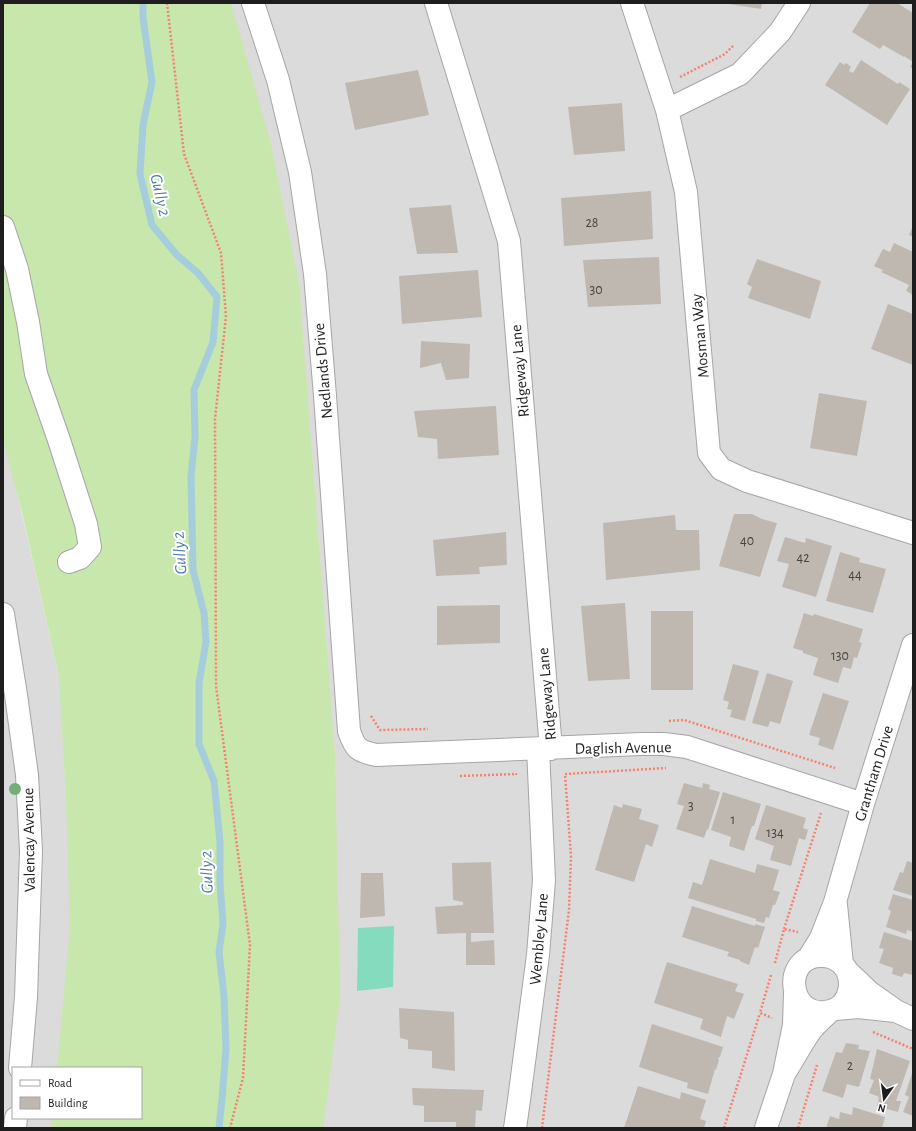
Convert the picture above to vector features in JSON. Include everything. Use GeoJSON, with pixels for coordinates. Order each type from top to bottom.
{"type":"FeatureCollection","features":[{"type":"Feature","properties":{"kind":"street","name":"Nedlands Drive"},"geometry":{"type":"LineString","coordinates":[[253,3],[278,80],[300,172],[315,274],[349,731],[354,745]]}},
{"type":"Feature","properties":{"kind":"street","name":"Ridgeway Lane"},"geometry":{"type":"LineString","coordinates":[[436,3],[509,241],[544,749]]}},
{"type":"Feature","properties":{"kind":"street","name":"Mosman Way"},"geometry":{"type":"LineString","coordinates":[[632,3],[667,110],[686,192],[709,453],[720,469],[747,481],[913,533]]}},
{"type":"Feature","properties":{"kind":"street"},"geometry":{"type":"LineString","coordinates":[[667,110],[740,74],[780,32],[799,3]]}},
{"type":"Feature","properties":{"kind":"street"},"geometry":{"type":"LineString","coordinates":[[3,228],[17,269],[28,322],[36,374],[86,524],[90,547],[80,558],[69,562]]}},
{"type":"Feature","properties":{"kind":"street","name":"Valencay Avenue"},"geometry":{"type":"LineString","coordinates":[[3,616],[27,775],[31,851],[26,997],[20,1067]]}},
{"type":"Feature","properties":{"kind":"street","name":"Grantham Drive"},"geometry":{"type":"LineString","coordinates":[[766,1128],[784,1074],[794,1025],[795,993],[793,983],[796,973],[801,964],[808,959],[821,938],[835,902],[863,804],[913,645]]}},
{"type":"Feature","properties":{"kind":"street","name":"Daglish Avenue"},"geometry":{"type":"LineString","coordinates":[[354,745],[364,753],[376,756],[664,744],[687,747],[863,804]]}},
{"type":"Feature","properties":{"kind":"street","name":"Wembley Lane"},"geometry":{"type":"LineString","coordinates":[[515,1128],[520,1100],[538,955],[544,880],[544,749]]}},
{"type":"Feature","properties":{"kind":"street","name":"Grantham Drive"},"geometry":{"type":"LineString","coordinates":[[784,1074],[812,1030],[833,1010],[840,1006],[847,998],[850,989],[850,978],[845,968],[835,902]]}},
{"type":"Feature","properties":{"kind":"street"},"geometry":{"type":"LineString","coordinates":[[808,959],[817,956],[827,956],[836,960],[867,991],[904,1015]]}},
{"type":"Feature","properties":{"kind":"street"},"geometry":{"type":"LineString","coordinates":[[795,993],[802,1004],[810,1010],[816,1012],[858,1007],[904,1015]]}},
{"type":"Feature","properties":{"kind":"path"},"geometry":{"type":"LineString","coordinates":[[167,3],[184,154],[221,252],[226,316],[215,419],[216,686],[250,945],[243,1078],[230,1128]]}},
{"type":"Feature","properties":{"kind":"path"},"geometry":{"type":"LineString","coordinates":[[680,77],[725,54],[736,44]]}},
{"type":"Feature","properties":{"kind":"path"},"geometry":{"type":"LineString","coordinates":[[542,1128],[569,910],[571,856],[565,774],[673,768]]}},
{"type":"Feature","properties":{"kind":"path"},"geometry":{"type":"LineString","coordinates":[[516,774],[516,782]]}},
{"type":"Feature","properties":{"kind":"path"},"geometry":{"type":"LineString","coordinates":[[784,929],[821,812]]}},
{"type":"Feature","properties":{"kind":"path"},"geometry":{"type":"LineString","coordinates":[[724,1128],[760,1014]]}},
{"type":"Feature","properties":{"kind":"path"},"geometry":{"type":"LineString","coordinates":[[867,1029],[913,1049]]}},
{"type":"Feature","properties":{"kind":"path"},"geometry":{"type":"LineString","coordinates":[[798,1128],[818,1060]]}},
{"type":"Feature","properties":{"kind":"shaded area"},"geometry":{"type":"Polygon","coordinates":[[[215,3],[913,3],[913,1128],[312,1128],[215,3]]]}},
{"type":"Feature","properties":{"kind":"shaded area"},"geometry":{"type":"Polygon","coordinates":[[[3,420],[6,444],[71,730],[71,1067],[12,1067],[12,1119],[67,1119],[66,1128],[3,1128],[3,420]]]}},
{"type":"Feature","properties":{"kind":"green space"},"geometry":{"type":"Polygon","coordinates":[[[3,3],[231,3],[270,140],[299,283],[335,756],[340,997],[323,1128],[51,1128],[52,1119],[142,1119],[142,1067],[57,1067],[70,927],[66,797],[59,677],[22,512],[3,437],[3,3]]]}},
{"type":"Feature","properties":{"kind":"green space"},"geometry":{"type":"Polygon","coordinates":[[[394,926],[393,987],[357,991],[358,928],[394,926]]]}},
{"type":"Feature","properties":{"kind":"building"},"geometry":{"type":"Polygon","coordinates":[[[729,3],[762,3],[761,9],[729,3]]]}},
{"type":"Feature","properties":{"kind":"building"},"geometry":{"type":"Polygon","coordinates":[[[870,3],[897,3],[913,13],[913,62],[883,45],[880,49],[852,32],[870,3]]]}},
{"type":"Feature","properties":{"kind":"building"},"geometry":{"type":"Polygon","coordinates":[[[861,60],[898,84],[899,82],[910,89],[887,125],[825,85],[840,62],[844,65],[846,63],[851,67],[849,71],[853,73],[861,60]]]}},
{"type":"Feature","properties":{"kind":"building"},"geometry":{"type":"Polygon","coordinates":[[[913,62],[913,69],[910,67],[913,62]]]}},
{"type":"Feature","properties":{"kind":"building"},"geometry":{"type":"Polygon","coordinates":[[[418,70],[429,115],[355,130],[345,83],[418,70]]]}},
{"type":"Feature","properties":{"kind":"building"},"geometry":{"type":"Polygon","coordinates":[[[622,103],[625,151],[574,155],[568,107],[622,103]]]}},
{"type":"Feature","properties":{"kind":"building"},"geometry":{"type":"Polygon","coordinates":[[[651,191],[653,239],[564,246],[561,198],[651,191]]]}},
{"type":"Feature","properties":{"kind":"building"},"geometry":{"type":"Polygon","coordinates":[[[451,205],[458,253],[417,254],[409,208],[451,205]]]}},
{"type":"Feature","properties":{"kind":"building"},"geometry":{"type":"Polygon","coordinates":[[[913,226],[913,237],[909,235],[913,226]]]}},
{"type":"Feature","properties":{"kind":"building"},"geometry":{"type":"Polygon","coordinates":[[[894,243],[913,252],[913,295],[906,291],[909,285],[881,272],[883,270],[874,266],[883,249],[890,252],[894,243]]]}},
{"type":"Feature","properties":{"kind":"building"},"geometry":{"type":"Polygon","coordinates":[[[659,257],[661,304],[588,307],[583,260],[659,257]]]}},
{"type":"Feature","properties":{"kind":"building"},"geometry":{"type":"Polygon","coordinates":[[[757,259],[821,281],[810,319],[748,298],[752,287],[747,284],[757,259]]]}},
{"type":"Feature","properties":{"kind":"building"},"geometry":{"type":"Polygon","coordinates":[[[478,270],[482,317],[402,324],[399,276],[478,270]]]}},
{"type":"Feature","properties":{"kind":"building"},"geometry":{"type":"Polygon","coordinates":[[[888,304],[913,314],[913,365],[871,349],[888,304]]]}},
{"type":"Feature","properties":{"kind":"building"},"geometry":{"type":"Polygon","coordinates":[[[421,341],[470,344],[469,378],[446,380],[441,363],[420,368],[421,341]]]}},
{"type":"Feature","properties":{"kind":"building"},"geometry":{"type":"Polygon","coordinates":[[[819,393],[867,401],[857,456],[810,448],[819,393]]]}},
{"type":"Feature","properties":{"kind":"building"},"geometry":{"type":"Polygon","coordinates":[[[496,406],[499,455],[438,459],[437,439],[418,437],[414,411],[496,406]]]}},
{"type":"Feature","properties":{"kind":"building"},"geometry":{"type":"Polygon","coordinates":[[[734,514],[752,514],[762,519],[777,523],[760,577],[719,566],[734,514]]]}},
{"type":"Feature","properties":{"kind":"building"},"geometry":{"type":"Polygon","coordinates":[[[675,515],[676,530],[699,530],[700,570],[606,580],[603,523],[675,515]]]}},
{"type":"Feature","properties":{"kind":"building"},"geometry":{"type":"Polygon","coordinates":[[[506,532],[507,565],[479,567],[480,574],[436,576],[433,540],[506,532]]]}},
{"type":"Feature","properties":{"kind":"building"},"geometry":{"type":"Polygon","coordinates":[[[785,537],[805,543],[806,538],[832,546],[816,597],[782,587],[789,564],[777,561],[785,537]]]}},
{"type":"Feature","properties":{"kind":"building"},"geometry":{"type":"Polygon","coordinates":[[[840,552],[860,558],[859,562],[886,569],[873,613],[826,601],[840,552]]]}},
{"type":"Feature","properties":{"kind":"building"},"geometry":{"type":"Polygon","coordinates":[[[625,603],[630,679],[588,681],[581,606],[625,603]]]}},
{"type":"Feature","properties":{"kind":"building"},"geometry":{"type":"Polygon","coordinates":[[[500,605],[500,643],[437,645],[437,606],[500,605]]]}},
{"type":"Feature","properties":{"kind":"building"},"geometry":{"type":"Polygon","coordinates":[[[651,611],[693,611],[693,690],[651,690],[651,611]]]}},
{"type":"Feature","properties":{"kind":"building"},"geometry":{"type":"Polygon","coordinates":[[[804,613],[813,616],[814,614],[863,629],[859,642],[862,643],[857,658],[854,657],[851,669],[843,667],[838,683],[813,675],[818,658],[793,648],[804,613]]]}},
{"type":"Feature","properties":{"kind":"building"},"geometry":{"type":"Polygon","coordinates":[[[733,664],[759,671],[745,721],[730,717],[732,710],[727,709],[729,702],[723,700],[733,664]]]}},
{"type":"Feature","properties":{"kind":"building"},"geometry":{"type":"Polygon","coordinates":[[[767,673],[793,681],[780,724],[770,721],[768,727],[752,723],[767,673]]]}},
{"type":"Feature","properties":{"kind":"building"},"geometry":{"type":"Polygon","coordinates":[[[823,693],[849,701],[833,750],[818,745],[820,738],[809,735],[823,693]]]}},
{"type":"Feature","properties":{"kind":"building"},"geometry":{"type":"Polygon","coordinates":[[[684,783],[702,788],[703,783],[710,785],[709,789],[720,792],[704,838],[676,829],[684,806],[677,804],[684,783]]]}},
{"type":"Feature","properties":{"kind":"building"},"geometry":{"type":"Polygon","coordinates":[[[723,792],[761,804],[744,851],[729,846],[731,837],[711,830],[723,792]]]}},
{"type":"Feature","properties":{"kind":"building"},"geometry":{"type":"Polygon","coordinates":[[[623,804],[642,809],[639,819],[659,825],[652,847],[646,844],[634,882],[595,870],[614,805],[622,808],[623,804]]]}},
{"type":"Feature","properties":{"kind":"building"},"geometry":{"type":"Polygon","coordinates":[[[766,805],[806,818],[803,828],[808,830],[805,840],[799,838],[791,866],[770,860],[774,846],[755,839],[766,805]]]}},
{"type":"Feature","properties":{"kind":"building"},"geometry":{"type":"Polygon","coordinates":[[[710,859],[755,873],[757,864],[779,870],[773,890],[780,892],[775,905],[773,905],[769,918],[766,917],[764,923],[756,921],[756,919],[688,898],[693,882],[702,885],[710,859]]]}},
{"type":"Feature","properties":{"kind":"building"},"geometry":{"type":"Polygon","coordinates":[[[907,861],[913,863],[913,896],[893,890],[900,872],[903,873],[907,861]]]}},
{"type":"Feature","properties":{"kind":"building"},"geometry":{"type":"Polygon","coordinates":[[[491,862],[494,933],[471,933],[471,942],[494,940],[495,965],[466,965],[466,933],[437,934],[435,907],[463,905],[463,902],[453,900],[452,863],[491,862]]]}},
{"type":"Feature","properties":{"kind":"building"},"geometry":{"type":"Polygon","coordinates":[[[361,873],[383,873],[385,916],[360,918],[361,873]]]}},
{"type":"Feature","properties":{"kind":"building"},"geometry":{"type":"Polygon","coordinates":[[[893,894],[913,900],[913,932],[907,930],[906,934],[886,927],[891,911],[888,909],[893,894]]]}},
{"type":"Feature","properties":{"kind":"building"},"geometry":{"type":"Polygon","coordinates":[[[692,906],[755,926],[755,924],[765,927],[758,948],[755,947],[749,965],[740,960],[727,956],[729,952],[682,937],[692,906]]]}},
{"type":"Feature","properties":{"kind":"building"},"geometry":{"type":"Polygon","coordinates":[[[884,932],[913,941],[913,975],[904,973],[902,977],[892,974],[893,968],[879,963],[884,949],[879,948],[884,932]]]}},
{"type":"Feature","properties":{"kind":"building"},"geometry":{"type":"Polygon","coordinates":[[[667,962],[738,984],[735,991],[744,994],[734,1019],[727,1016],[721,1037],[700,1029],[703,1019],[654,1003],[667,962]]]}},
{"type":"Feature","properties":{"kind":"building"},"geometry":{"type":"Polygon","coordinates":[[[399,1008],[454,1012],[455,1071],[432,1068],[432,1051],[408,1049],[408,1040],[400,1038],[399,1008]]]}},
{"type":"Feature","properties":{"kind":"building"},"geometry":{"type":"Polygon","coordinates":[[[652,1024],[723,1047],[708,1094],[687,1088],[688,1083],[639,1067],[652,1024]]]}},
{"type":"Feature","properties":{"kind":"building"},"geometry":{"type":"Polygon","coordinates":[[[846,1043],[859,1045],[858,1049],[870,1051],[859,1087],[847,1084],[843,1098],[822,1091],[836,1052],[842,1053],[846,1043]]]}},
{"type":"Feature","properties":{"kind":"building"},"geometry":{"type":"Polygon","coordinates":[[[877,1049],[910,1061],[896,1101],[901,1101],[898,1112],[877,1106],[879,1097],[869,1093],[874,1080],[870,1079],[877,1049]]]}},
{"type":"Feature","properties":{"kind":"building"},"geometry":{"type":"Polygon","coordinates":[[[913,1070],[913,1116],[903,1112],[909,1097],[905,1095],[913,1070]]]}},
{"type":"Feature","properties":{"kind":"building"},"geometry":{"type":"Polygon","coordinates":[[[638,1086],[680,1099],[681,1092],[706,1100],[700,1119],[706,1121],[704,1128],[624,1128],[638,1086]]]}},
{"type":"Feature","properties":{"kind":"building"},"geometry":{"type":"Polygon","coordinates":[[[412,1088],[484,1090],[482,1111],[476,1110],[475,1128],[456,1128],[456,1122],[424,1122],[424,1106],[413,1105],[412,1088]]]}},
{"type":"Feature","properties":{"kind":"building"},"geometry":{"type":"Polygon","coordinates":[[[853,1107],[885,1117],[882,1128],[826,1128],[830,1116],[839,1119],[840,1112],[852,1115],[853,1107]]]}},
{"type":"Feature","properties":{"kind":"waterway","name":"Gully 2"},"geometry":{"type":"LineString","coordinates":[[143,3],[143,18],[152,82],[143,125],[140,174],[152,225],[177,255],[198,273],[217,297],[213,342],[194,390],[195,437],[191,477],[193,570],[204,613],[206,642],[199,683],[199,744],[214,781],[220,842],[220,883],[223,924],[219,952],[224,996],[226,1049],[219,1128]]}}]}
